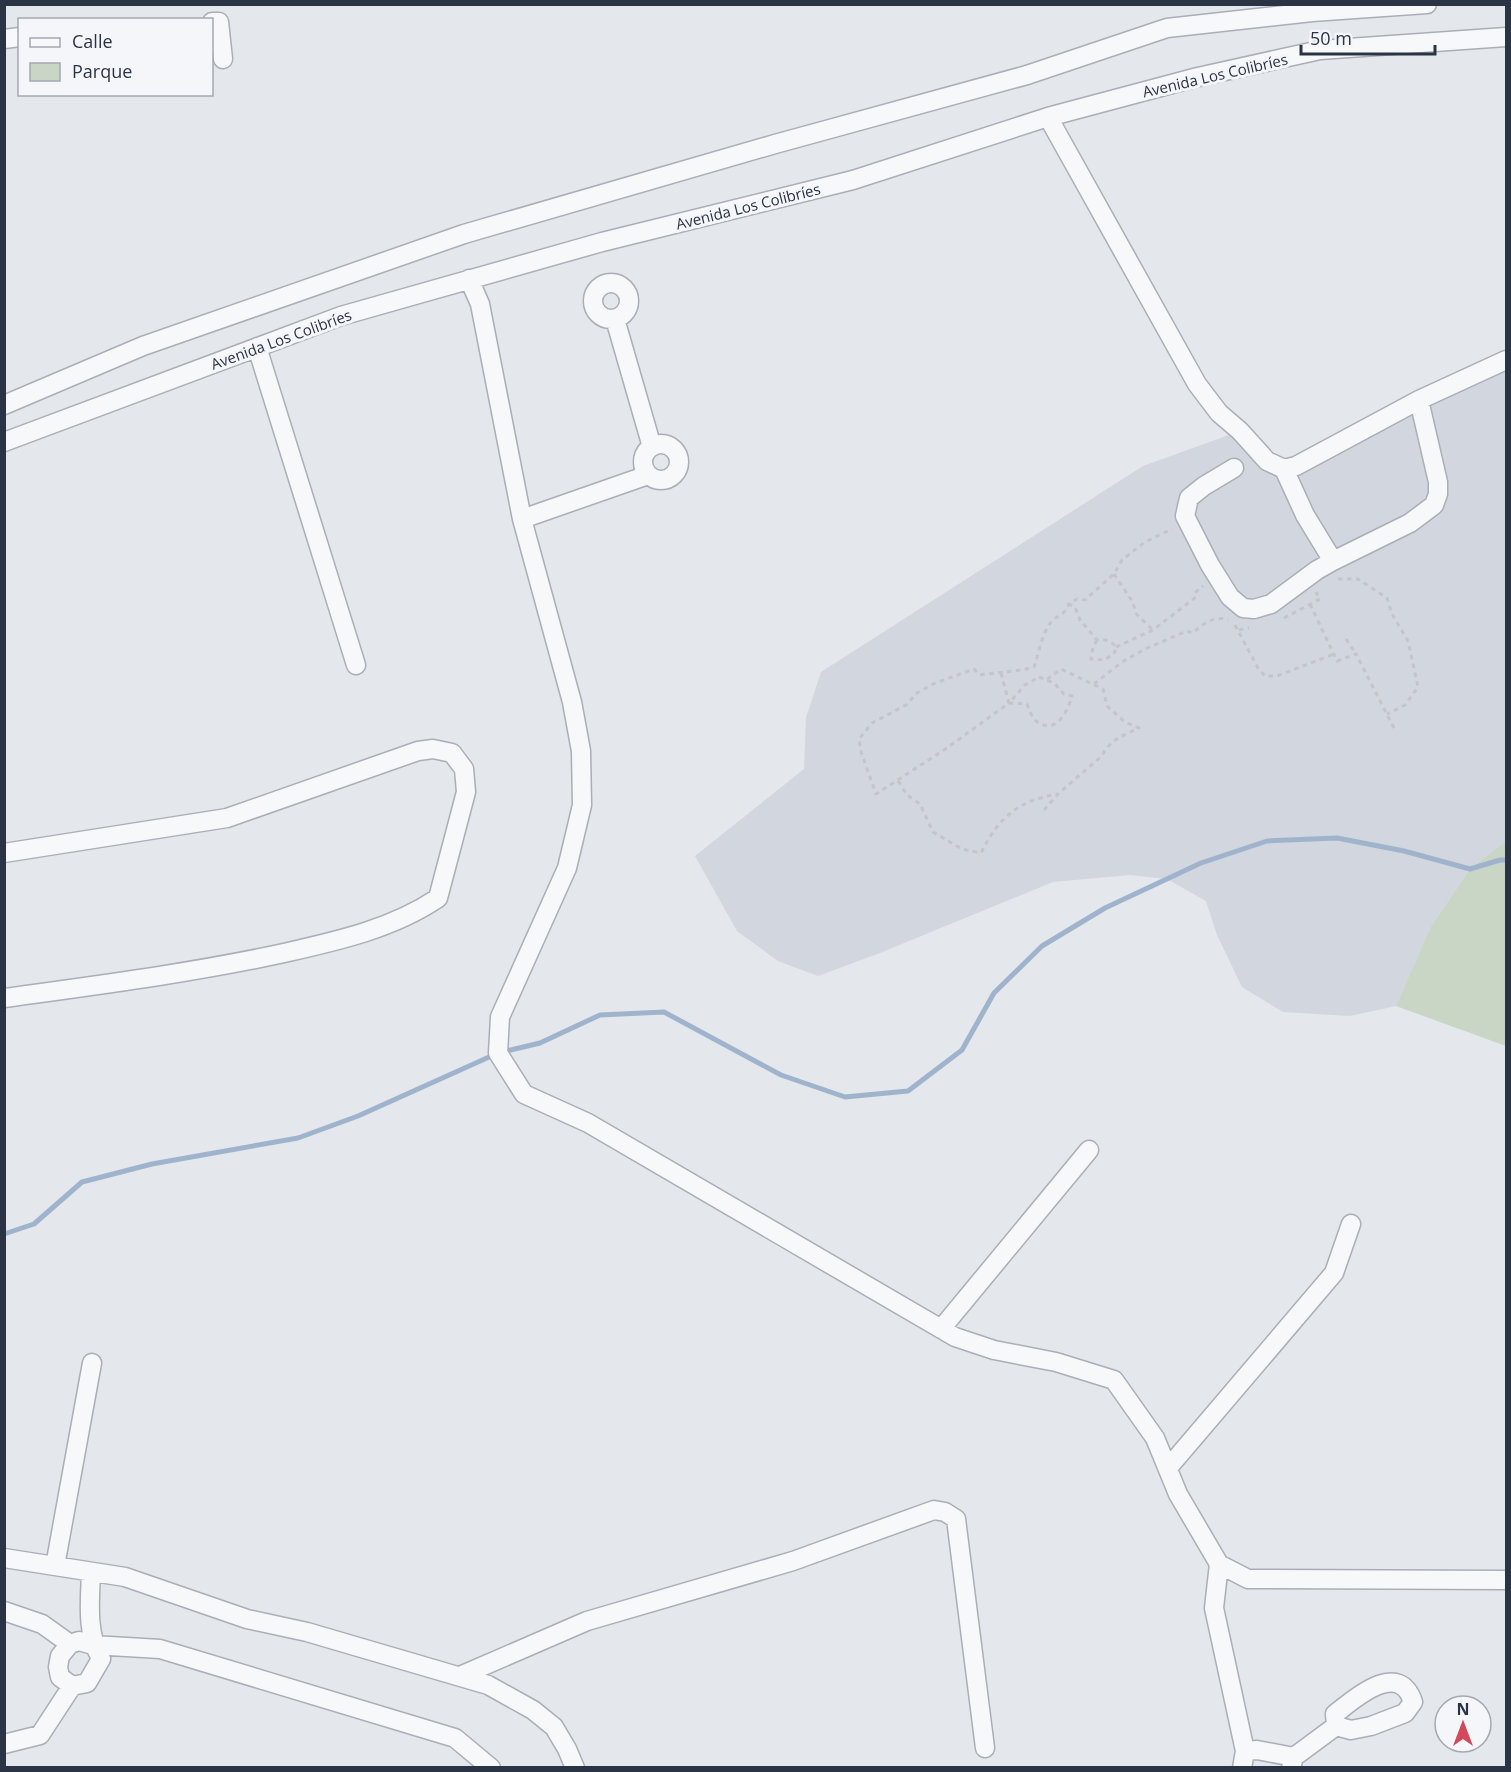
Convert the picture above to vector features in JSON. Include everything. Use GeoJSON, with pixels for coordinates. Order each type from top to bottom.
{"type":"FeatureCollection","features":[{"type":"Feature","properties":{"kind":"street"},"geometry":{"type":"LineString","coordinates":[[4,405],[143,346],[464,234],[775,144],[1027,75],[1167,28],[1312,12],[1427,4]]}},
{"type":"Feature","properties":{"kind":"street"},"geometry":{"type":"LineString","coordinates":[[213,22],[219,22],[223,59]]}},
{"type":"Feature","properties":{"kind":"street","name":"Avenida Los Colibríes"},"geometry":{"type":"LineString","coordinates":[[4,441],[341,315],[603,242],[853,180],[1048,117],[1198,77],[1320,50],[1506,37]]}},
{"type":"Feature","properties":{"kind":"street"},"geometry":{"type":"LineString","coordinates":[[1048,117],[1197,384],[1219,413],[1240,431],[1268,461],[1284,469],[1305,515],[1333,561]]}},
{"type":"Feature","properties":{"kind":"street"},"geometry":{"type":"LineString","coordinates":[[470,279],[480,304],[522,519],[572,702],[581,751],[582,805],[567,868],[500,1017],[498,1053],[524,1094],[588,1123],[954,1337],[994,1350],[1056,1362],[1114,1380],[1155,1438],[1178,1494],[1219,1564],[1248,1580],[1504,1582]]}},
{"type":"Feature","properties":{"kind":"street"},"geometry":{"type":"LineString","coordinates":[[615,319],[652,447]]}},
{"type":"Feature","properties":{"kind":"street"},"geometry":{"type":"LineString","coordinates":[[257,347],[356,665]]}},
{"type":"Feature","properties":{"kind":"street"},"geometry":{"type":"LineString","coordinates":[[1284,469],[1296,466],[1419,400],[1506,360]]}},
{"type":"Feature","properties":{"kind":"street"},"geometry":{"type":"LineString","coordinates":[[1234,468],[1189,498],[1185,516],[1210,565],[1230,597],[1243,608],[1254,609],[1271,604],[1317,570],[1410,523],[1434,505],[1438,494],[1437,482],[1419,400]]}},
{"type":"Feature","properties":{"kind":"street"},"geometry":{"type":"LineString","coordinates":[[522,519],[648,475],[660,480],[667,479],[673,476],[679,464],[679,458],[671,447],[665,444],[652,447],[644,457],[643,463],[648,475]]}},
{"type":"Feature","properties":{"kind":"street"},"geometry":{"type":"LineString","coordinates":[[4,853],[227,818],[418,751],[433,748],[452,753],[464,769],[466,792],[438,898],[416,913],[377,929],[219,967],[4,998]]}},
{"type":"Feature","properties":{"kind":"street"},"geometry":{"type":"LineString","coordinates":[[941,1329],[1089,1150]]}},
{"type":"Feature","properties":{"kind":"street"},"geometry":{"type":"LineString","coordinates":[[1168,1468],[1334,1273],[1351,1224]]}},
{"type":"Feature","properties":{"kind":"street"},"geometry":{"type":"LineString","coordinates":[[56,1566],[92,1363]]}},
{"type":"Feature","properties":{"kind":"street"},"geometry":{"type":"LineString","coordinates":[[460,1676],[587,1621],[793,1561],[934,1510],[945,1512],[956,1519],[985,1748]]}},
{"type":"Feature","properties":{"kind":"street"},"geometry":{"type":"LineString","coordinates":[[4,1558],[124,1576],[248,1619],[307,1632],[488,1685],[533,1710],[554,1728],[575,1767]]}},
{"type":"Feature","properties":{"kind":"street"},"geometry":{"type":"LineString","coordinates":[[1219,1564],[1214,1608],[1243,1759],[1257,1750],[1293,1762],[1336,1726]]}},
{"type":"Feature","properties":{"kind":"street"},"geometry":{"type":"LineString","coordinates":[[4,1744],[40,1735],[72,1686],[87,1683],[94,1672],[100,1659],[93,1645],[90,1618],[91,1572]]}},
{"type":"Feature","properties":{"kind":"street"},"geometry":{"type":"LineString","coordinates":[[4,1611],[42,1624],[70,1644]]}},
{"type":"Feature","properties":{"kind":"street"},"geometry":{"type":"LineString","coordinates":[[72,1686],[60,1677],[58,1667],[60,1656],[70,1644],[80,1641],[93,1645],[160,1650],[455,1738],[491,1767]]}},
{"type":"Feature","properties":{"kind":"path"},"geometry":{"type":"LineString","coordinates":[[1009,703],[1026,704],[1035,720],[1046,725],[1058,723],[1068,712],[1072,696],[1064,694],[1054,683],[1039,677],[1025,685],[1009,703],[944,750],[876,794],[861,752],[859,739],[872,723],[906,705],[917,693],[952,676],[974,669],[980,675],[1016,672],[1034,667],[1046,632],[1053,620],[1065,613],[1070,604],[1077,599],[1085,600],[1114,574],[1122,560],[1145,542],[1176,527]]}},
{"type":"Feature","properties":{"kind":"path"},"geometry":{"type":"LineString","coordinates":[[1114,574],[1132,601],[1137,615],[1153,630]]}},
{"type":"Feature","properties":{"kind":"path"},"geometry":{"type":"LineString","coordinates":[[1097,640],[1091,659],[1104,660],[1114,654],[1116,647],[1153,630],[1196,597],[1196,592],[1205,584],[1200,578]]}},
{"type":"Feature","properties":{"kind":"path"},"geometry":{"type":"LineString","coordinates":[[1336,579],[1358,579],[1387,598],[1392,614],[1408,641],[1418,687],[1405,705],[1387,714]]}},
{"type":"Feature","properties":{"kind":"path"},"geometry":{"type":"LineString","coordinates":[[1314,587],[1320,599]]}},
{"type":"Feature","properties":{"kind":"path"},"geometry":{"type":"LineString","coordinates":[[1070,604],[1075,607],[1080,620],[1097,640]]}},
{"type":"Feature","properties":{"kind":"path"},"geometry":{"type":"LineString","coordinates":[[1310,604],[1337,660],[1356,654]]}},
{"type":"Feature","properties":{"kind":"path"},"geometry":{"type":"LineString","coordinates":[[1094,684],[1122,662],[1145,649],[1187,631],[1193,633],[1202,623],[1223,618],[1233,622]]}},
{"type":"Feature","properties":{"kind":"path"},"geometry":{"type":"LineString","coordinates":[[1239,630],[1245,647],[1265,676],[1277,676],[1334,654]]}},
{"type":"Feature","properties":{"kind":"path"},"geometry":{"type":"LineString","coordinates":[[1097,640],[1105,639],[1116,647]]}},
{"type":"Feature","properties":{"kind":"path"},"geometry":{"type":"LineString","coordinates":[[1346,639],[1394,728]]}},
{"type":"Feature","properties":{"kind":"path"},"geometry":{"type":"LineString","coordinates":[[1044,810],[1102,756],[1105,749],[1117,737],[1139,728],[1125,722],[1107,706],[1103,689],[1094,684],[1062,669],[1046,680]]}},
{"type":"Feature","properties":{"kind":"path"},"geometry":{"type":"LineString","coordinates":[[1001,673],[1009,703]]}},
{"type":"Feature","properties":{"kind":"path"},"geometry":{"type":"LineString","coordinates":[[897,780],[907,795],[920,804],[933,832],[962,849],[981,853],[1001,821],[1017,807],[1035,798],[1059,794]]}},
{"type":"Feature","properties":{"kind":"shaded area"},"geometry":{"type":"Polygon","coordinates":[[[1506,360],[1506,841],[1470,869],[1430,928],[1396,1006],[1350,1016],[1283,1012],[1242,987],[1217,935],[1206,901],[1167,879],[1130,875],[1053,882],[818,976],[778,961],[737,931],[695,856],[804,769],[806,718],[821,672],[1143,466],[1240,431],[1276,467],[1506,360]]]}},
{"type":"Feature","properties":{"kind":"green space"},"geometry":{"type":"Polygon","coordinates":[[[1506,841],[1506,1046],[1396,1006],[1430,928],[1470,869],[1506,841]]]}},
{"type":"Feature","properties":{"kind":"waterway"},"geometry":{"type":"LineString","coordinates":[[4,1234],[34,1224],[82,1182],[152,1164],[298,1138],[358,1116],[498,1053],[540,1043],[600,1015],[664,1012],[781,1075],[845,1097],[908,1091],[962,1050],[994,993],[1042,946],[1105,908],[1201,863],[1267,841],[1337,838],[1404,851],[1470,869],[1506,860]]}}]}
